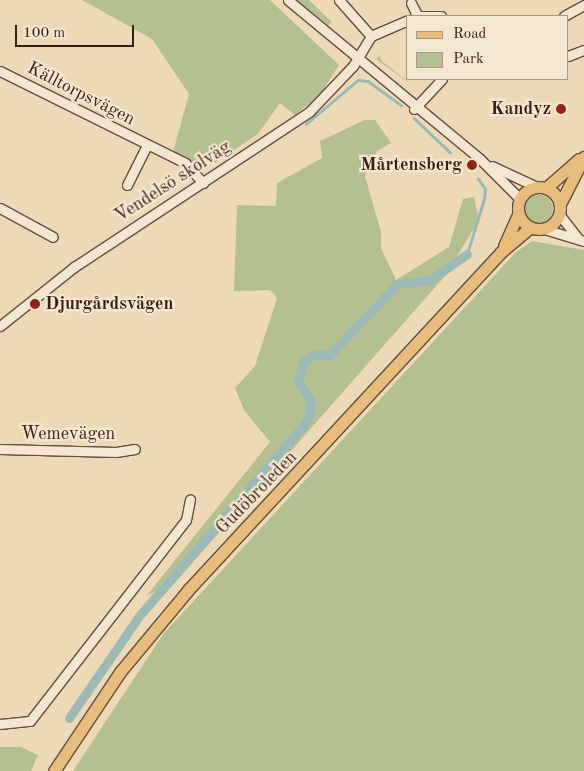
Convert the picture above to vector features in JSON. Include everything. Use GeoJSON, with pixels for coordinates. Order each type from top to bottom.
{"type":"FeatureCollection","features":[{"type":"Feature","properties":{"kind":"main road"},"geometry":{"type":"LineString","coordinates":[[584,155],[560,209],[544,229],[530,228],[518,214],[520,199],[542,188],[584,155]]}},
{"type":"Feature","properties":{"kind":"main road"},"geometry":{"type":"LineString","coordinates":[[542,188],[560,209]]}},
{"type":"Feature","properties":{"kind":"main road","name":"Gudöbroleden"},"geometry":{"type":"LineString","coordinates":[[501,252],[518,214]]}},
{"type":"Feature","properties":{"kind":"main road","name":"Gudöbroleden"},"geometry":{"type":"LineString","coordinates":[[54,771],[120,672],[188,590],[501,252],[530,228]]}},
{"type":"Feature","properties":{"kind":"street"},"geometry":{"type":"LineString","coordinates":[[288,0],[414,109],[480,159],[520,199]]}},
{"type":"Feature","properties":{"kind":"street"},"geometry":{"type":"LineString","coordinates":[[339,0],[371,36],[406,21]]}},
{"type":"Feature","properties":{"kind":"street"},"geometry":{"type":"LineString","coordinates":[[411,3],[416,15]]}},
{"type":"Feature","properties":{"kind":"street"},"geometry":{"type":"LineString","coordinates":[[566,15],[584,5]]}},
{"type":"Feature","properties":{"kind":"street","name":"Vendelsö skolväg"},"geometry":{"type":"LineString","coordinates":[[0,326],[74,267],[309,112],[358,60],[371,36]]}},
{"type":"Feature","properties":{"kind":"street"},"geometry":{"type":"LineString","coordinates":[[569,56],[584,50]]}},
{"type":"Feature","properties":{"kind":"street","name":"Källtorpsvägen"},"geometry":{"type":"LineString","coordinates":[[0,71],[185,163],[203,183]]}},
{"type":"Feature","properties":{"kind":"street"},"geometry":{"type":"LineString","coordinates":[[414,109],[441,80]]}},
{"type":"Feature","properties":{"kind":"street","name":"Källtorpsvägen"},"geometry":{"type":"LineString","coordinates":[[127,185],[147,145]]}},
{"type":"Feature","properties":{"kind":"street"},"geometry":{"type":"LineString","coordinates":[[480,159],[542,188]]}},
{"type":"Feature","properties":{"kind":"street"},"geometry":{"type":"LineString","coordinates":[[0,208],[53,237]]}},
{"type":"Feature","properties":{"kind":"street"},"geometry":{"type":"LineString","coordinates":[[560,209],[582,240]]}},
{"type":"Feature","properties":{"kind":"street"},"geometry":{"type":"LineString","coordinates":[[544,229],[582,240]]}},
{"type":"Feature","properties":{"kind":"street","name":"Wemevägen"},"geometry":{"type":"LineString","coordinates":[[0,449],[116,452],[135,449]]}},
{"type":"Feature","properties":{"kind":"street"},"geometry":{"type":"LineString","coordinates":[[0,724],[30,721],[186,520],[190,499]]}},
{"type":"Feature","properties":{"kind":"green space"},"geometry":{"type":"Polygon","coordinates":[[[82,0],[270,0],[339,65],[319,96],[295,115],[280,103],[258,134],[206,169],[173,152],[189,94],[152,39],[82,0]]]}},
{"type":"Feature","properties":{"kind":"green space"},"geometry":{"type":"Polygon","coordinates":[[[297,0],[309,0],[332,22],[328,25],[297,0]]]}},
{"type":"Feature","properties":{"kind":"green space"},"geometry":{"type":"Polygon","coordinates":[[[379,56],[383,62],[416,88],[376,59],[379,56]]]}},
{"type":"Feature","properties":{"kind":"green space"},"geometry":{"type":"Polygon","coordinates":[[[365,120],[375,120],[391,143],[377,151],[365,176],[381,232],[381,248],[396,280],[449,247],[463,199],[474,197],[479,220],[445,276],[173,585],[147,595],[270,442],[244,410],[235,388],[255,366],[277,298],[270,290],[234,291],[237,205],[276,206],[277,183],[322,158],[320,141],[365,120]]]}},
{"type":"Feature","properties":{"kind":"green space"},"geometry":{"type":"Polygon","coordinates":[[[539,195],[549,199],[553,209],[549,219],[539,223],[529,219],[525,209],[529,199],[539,195]]]}},
{"type":"Feature","properties":{"kind":"green space"},"geometry":{"type":"Polygon","coordinates":[[[532,241],[584,250],[584,771],[73,771],[164,633],[516,252],[532,241]]]}},
{"type":"Feature","properties":{"kind":"green space"},"geometry":{"type":"Polygon","coordinates":[[[0,747],[21,747],[38,755],[31,771],[0,771],[0,747]]]}},
{"type":"Feature","properties":{"kind":"waterway"},"geometry":{"type":"LineString","coordinates":[[306,124],[358,80],[368,81],[401,105]]}},
{"type":"Feature","properties":{"kind":"waterway"},"geometry":{"type":"LineString","coordinates":[[414,118],[450,152]]}},
{"type":"Feature","properties":{"kind":"waterway"},"geometry":{"type":"LineString","coordinates":[[467,254],[484,199],[485,189],[478,179]]}},
{"type":"Feature","properties":{"kind":"waterway"},"geometry":{"type":"LineString","coordinates":[[69,718],[139,616],[304,425],[310,412],[310,400],[298,381],[304,361],[312,355],[330,355],[397,284],[430,280],[467,254]]}},
{"type":"Feature","properties":{"kind":"place","name":"Kandyz"},"geometry":{"type":"Point","coordinates":[561,109]}},
{"type":"Feature","properties":{"kind":"place","name":"Mårtensberg"},"geometry":{"type":"Point","coordinates":[472,165]}},
{"type":"Feature","properties":{"kind":"place","name":"Djurgårdsvägen"},"geometry":{"type":"Point","coordinates":[35,304]}}]}
